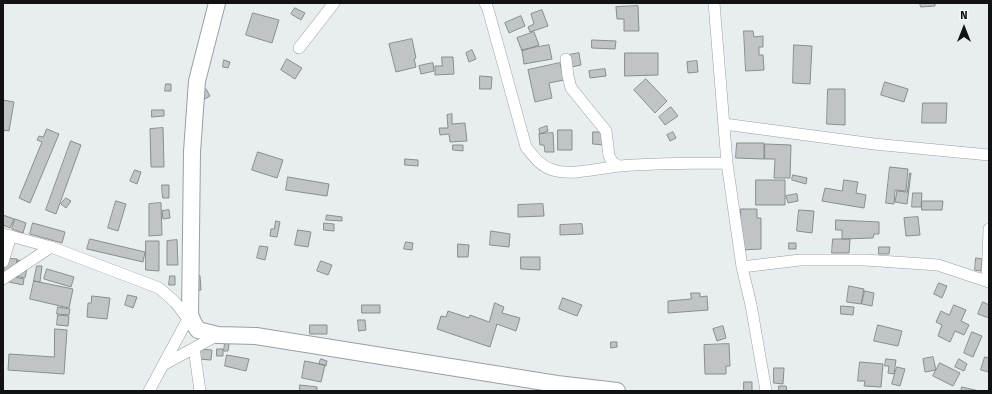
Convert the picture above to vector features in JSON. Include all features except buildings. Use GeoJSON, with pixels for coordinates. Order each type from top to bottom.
{"type":"FeatureCollection","features":[{"type":"Feature","properties":{"kind":"street"},"geometry":{"type":"LineString","coordinates":[[299,48],[334,3]]}},
{"type":"Feature","properties":{"kind":"street"},"geometry":{"type":"LineString","coordinates":[[485,3],[488,9],[526,147],[539,163],[554,171],[575,172],[619,166],[727,163]]}},
{"type":"Feature","properties":{"kind":"street"},"geometry":{"type":"LineString","coordinates":[[714,3],[727,163],[742,267],[751,305],[766,391]]}},
{"type":"Feature","properties":{"kind":"street"},"geometry":{"type":"LineString","coordinates":[[149,391],[189,317],[192,152],[197,81],[216,4]]}},
{"type":"Feature","properties":{"kind":"street"},"geometry":{"type":"LineString","coordinates":[[566,59],[571,88],[606,131],[609,156],[613,163],[619,166]]}},
{"type":"Feature","properties":{"kind":"street"},"geometry":{"type":"LineString","coordinates":[[724,124],[874,144],[989,155]]}},
{"type":"Feature","properties":{"kind":"street"},"geometry":{"type":"LineString","coordinates":[[742,267],[800,260],[865,260],[938,265],[988,281],[989,229]]}},
{"type":"Feature","properties":{"kind":"street"},"geometry":{"type":"LineString","coordinates":[[3,262],[7,235],[51,247],[159,288],[189,317],[198,330],[218,335],[256,336],[557,384],[618,391]]}},
{"type":"Feature","properties":{"kind":"street"},"geometry":{"type":"LineString","coordinates":[[3,279],[51,247]]}},
{"type":"Feature","properties":{"kind":"street"},"geometry":{"type":"LineString","coordinates":[[163,366],[218,335]]}},
{"type":"Feature","properties":{"kind":"street"},"geometry":{"type":"LineString","coordinates":[[194,348],[200,391]]}}]}
